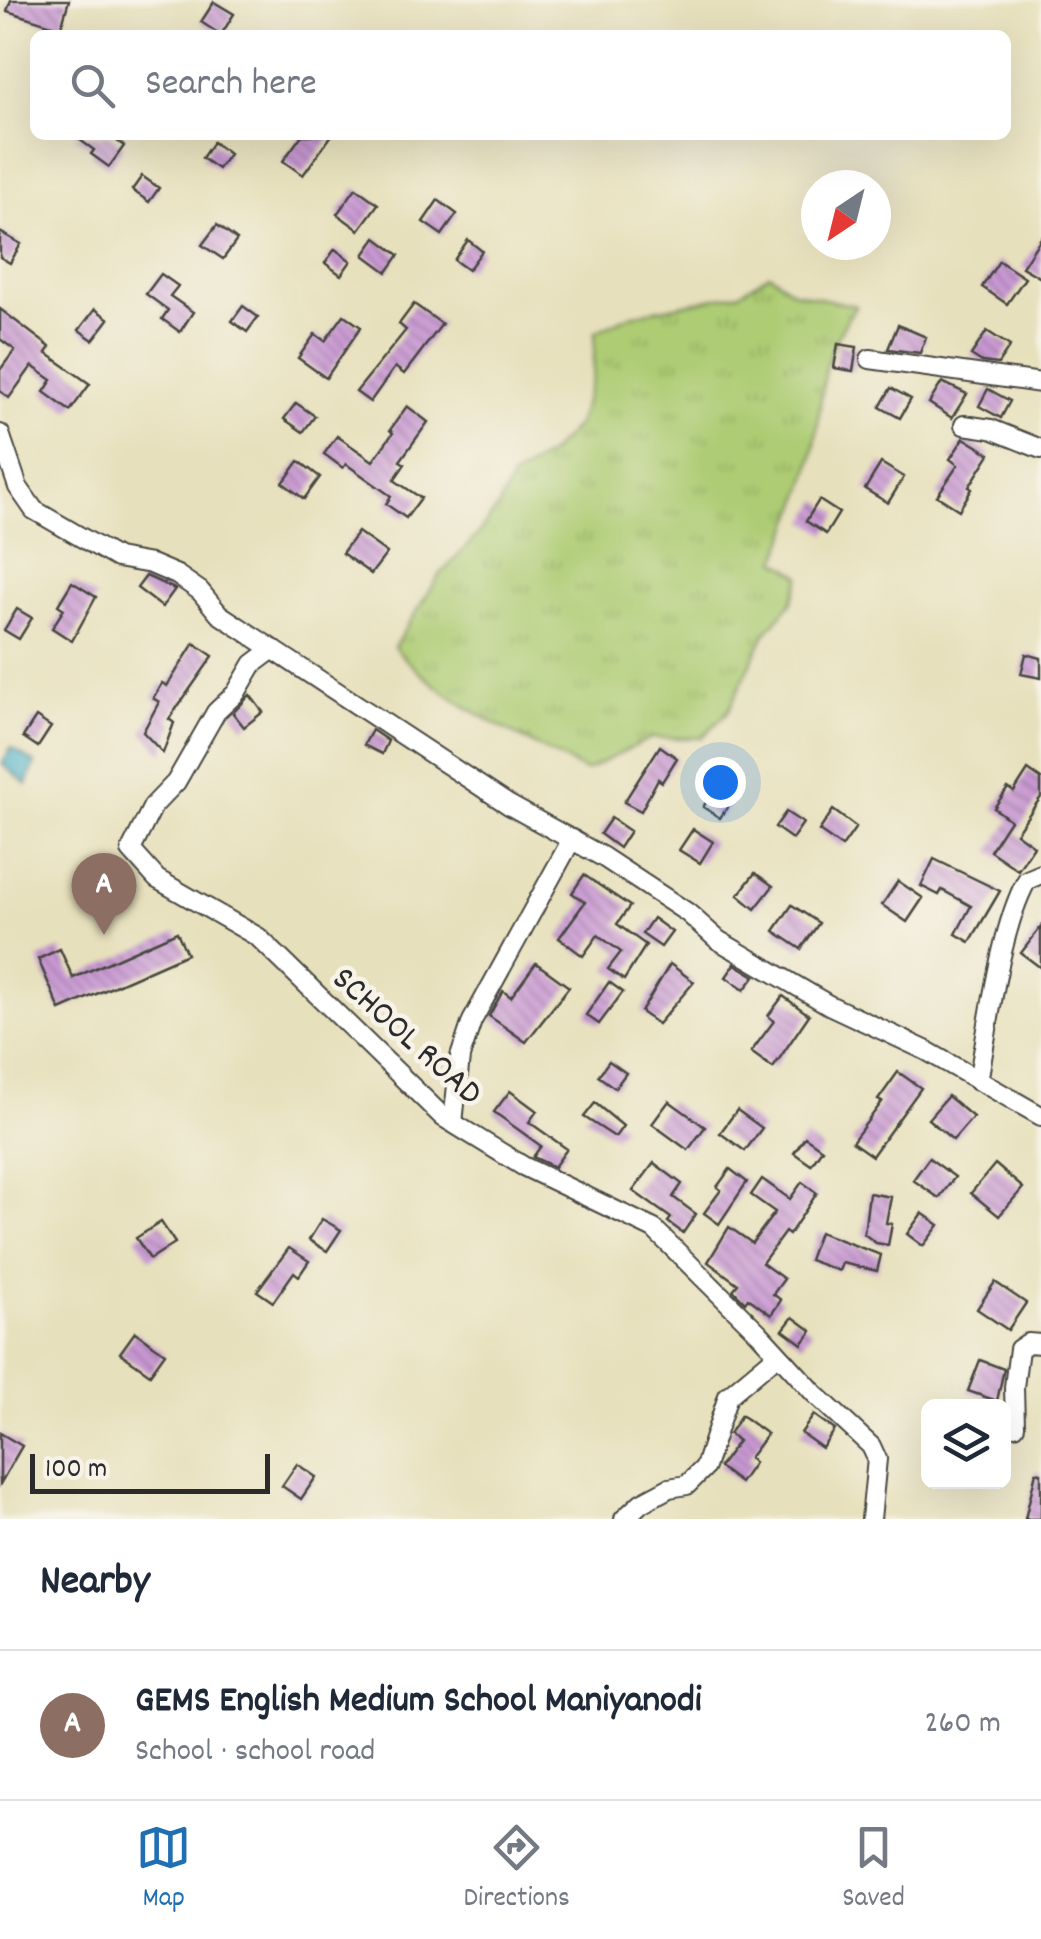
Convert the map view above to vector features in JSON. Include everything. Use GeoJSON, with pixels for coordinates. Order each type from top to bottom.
{"type":"FeatureCollection","features":[{"type":"Feature","properties":{"kind":"street"},"geometry":{"type":"LineString","coordinates":[[870,359],[1041,383]]}},
{"type":"Feature","properties":{"kind":"street"},"geometry":{"type":"LineString","coordinates":[[964,425],[991,429],[1041,449]]}},
{"type":"Feature","properties":{"kind":"street"},"geometry":{"type":"LineString","coordinates":[[0,434],[18,487],[34,510],[116,558],[151,564],[177,575],[200,591],[219,614],[509,805],[572,839],[688,913],[718,940],[829,1005],[925,1050],[1041,1116]]}},
{"type":"Feature","properties":{"kind":"street","name":"SCHOOL ROAD"},"geometry":{"type":"LineString","coordinates":[[273,649],[253,664],[236,694],[216,712],[176,782],[154,806],[131,850],[158,879],[258,937],[443,1117],[523,1166],[654,1228],[871,1446],[877,1459],[871,1519]]}},
{"type":"Feature","properties":{"kind":"street"},"geometry":{"type":"LineString","coordinates":[[453,1123],[460,1057],[472,1021],[572,839]]}},
{"type":"Feature","properties":{"kind":"street"},"geometry":{"type":"LineString","coordinates":[[978,1080],[1012,922],[1027,880],[1041,874]]}},
{"type":"Feature","properties":{"kind":"street"},"geometry":{"type":"LineString","coordinates":[[1015,1426],[1019,1349],[1028,1342],[1041,1344]]}},
{"type":"Feature","properties":{"kind":"street"},"geometry":{"type":"LineString","coordinates":[[624,1519],[669,1488],[687,1485],[705,1468],[728,1396],[777,1355]]}},
{"type":"Feature","properties":{"kind":"green space"},"geometry":{"type":"Polygon","coordinates":[[[769,274],[794,292],[856,306],[829,357],[812,459],[777,561],[801,576],[791,603],[765,634],[728,712],[701,738],[651,738],[585,771],[459,702],[414,668],[394,647],[439,576],[499,506],[512,478],[550,453],[577,425],[593,377],[595,332],[631,315],[740,293],[769,274]]]}},
{"type":"Feature","properties":{"kind":"water"},"geometry":{"type":"Polygon","coordinates":[[[11,748],[35,763],[27,785],[2,764],[11,748]]]}},
{"type":"Feature","properties":{"kind":"building"},"geometry":{"type":"Polygon","coordinates":[[[11,0],[69,0],[61,28],[7,11],[11,0]]]}},
{"type":"Feature","properties":{"kind":"building"},"geometry":{"type":"Polygon","coordinates":[[[214,2],[234,14],[224,30],[213,30],[201,22],[214,2]]]}},
{"type":"Feature","properties":{"kind":"building"},"geometry":{"type":"Polygon","coordinates":[[[80,140],[116,140],[124,146],[109,167],[91,154],[94,150],[80,140]]]}},
{"type":"Feature","properties":{"kind":"building"},"geometry":{"type":"Polygon","coordinates":[[[298,140],[328,140],[303,175],[283,161],[298,140]]]}},
{"type":"Feature","properties":{"kind":"building"},"geometry":{"type":"Polygon","coordinates":[[[213,142],[229,154],[218,169],[202,158],[213,142]]]}},
{"type":"Feature","properties":{"kind":"building"},"geometry":{"type":"Polygon","coordinates":[[[142,176],[159,188],[149,202],[132,190],[142,176]]]}},
{"type":"Feature","properties":{"kind":"building"},"geometry":{"type":"Polygon","coordinates":[[[356,188],[378,204],[359,230],[337,214],[356,188]]]}},
{"type":"Feature","properties":{"kind":"building"},"geometry":{"type":"Polygon","coordinates":[[[438,200],[457,214],[442,235],[423,222],[438,200]]]}},
{"type":"Feature","properties":{"kind":"building"},"geometry":{"type":"Polygon","coordinates":[[[217,225],[237,240],[223,259],[202,245],[217,225]]]}},
{"type":"Feature","properties":{"kind":"building"},"geometry":{"type":"Polygon","coordinates":[[[0,232],[21,244],[10,263],[0,257],[0,232]]]}},
{"type":"Feature","properties":{"kind":"building"},"geometry":{"type":"Polygon","coordinates":[[[376,238],[399,255],[387,272],[364,255],[376,238]]]}},
{"type":"Feature","properties":{"kind":"building"},"geometry":{"type":"Polygon","coordinates":[[[1041,238],[1041,278],[1022,267],[1041,238]]]}},
{"type":"Feature","properties":{"kind":"building"},"geometry":{"type":"Polygon","coordinates":[[[468,240],[482,251],[468,270],[454,260],[468,240]]]}},
{"type":"Feature","properties":{"kind":"building"},"geometry":{"type":"Polygon","coordinates":[[[335,249],[351,261],[341,275],[325,263],[335,249]]]}},
{"type":"Feature","properties":{"kind":"building"},"geometry":{"type":"Polygon","coordinates":[[[999,261],[1025,278],[1007,304],[982,287],[999,261]]]}},
{"type":"Feature","properties":{"kind":"building"},"geometry":{"type":"Polygon","coordinates":[[[161,274],[178,286],[170,296],[193,312],[180,332],[162,319],[168,310],[146,294],[161,274]]]}},
{"type":"Feature","properties":{"kind":"building"},"geometry":{"type":"Polygon","coordinates":[[[414,304],[442,324],[404,374],[395,367],[370,402],[356,392],[406,330],[399,324],[414,304]]]}},
{"type":"Feature","properties":{"kind":"building"},"geometry":{"type":"Polygon","coordinates":[[[243,306],[258,317],[247,332],[232,321],[243,306]]]}},
{"type":"Feature","properties":{"kind":"building"},"geometry":{"type":"Polygon","coordinates":[[[0,309],[50,347],[46,353],[90,384],[70,411],[44,392],[52,380],[32,366],[9,398],[0,391],[0,370],[15,350],[0,339],[0,309]]]}},
{"type":"Feature","properties":{"kind":"building"},"geometry":{"type":"Polygon","coordinates":[[[95,309],[109,319],[93,340],[79,330],[95,309]]]}},
{"type":"Feature","properties":{"kind":"building"},"geometry":{"type":"Polygon","coordinates":[[[344,315],[361,327],[326,378],[298,358],[315,334],[325,341],[344,315]]]}},
{"type":"Feature","properties":{"kind":"building"},"geometry":{"type":"Polygon","coordinates":[[[898,325],[926,337],[920,353],[888,349],[898,325]]]}},
{"type":"Feature","properties":{"kind":"building"},"geometry":{"type":"Polygon","coordinates":[[[987,331],[1010,346],[998,364],[982,362],[971,355],[987,331]]]}},
{"type":"Feature","properties":{"kind":"building"},"geometry":{"type":"Polygon","coordinates":[[[838,344],[857,347],[853,371],[834,368],[838,344]]]}},
{"type":"Feature","properties":{"kind":"building"},"geometry":{"type":"Polygon","coordinates":[[[942,382],[967,394],[952,418],[929,403],[942,382]]]}},
{"type":"Feature","properties":{"kind":"building"},"geometry":{"type":"Polygon","coordinates":[[[891,388],[911,399],[900,418],[880,407],[891,388]]]}},
{"type":"Feature","properties":{"kind":"building"},"geometry":{"type":"Polygon","coordinates":[[[988,389],[1010,401],[1001,418],[979,406],[988,389]]]}},
{"type":"Feature","properties":{"kind":"building"},"geometry":{"type":"Polygon","coordinates":[[[296,403],[315,416],[303,432],[284,419],[296,403]]]}},
{"type":"Feature","properties":{"kind":"building"},"geometry":{"type":"Polygon","coordinates":[[[407,406],[428,422],[400,461],[405,464],[394,480],[421,498],[406,518],[386,504],[391,496],[346,464],[343,468],[324,454],[337,436],[373,461],[407,406]]]}},
{"type":"Feature","properties":{"kind":"building"},"geometry":{"type":"Polygon","coordinates":[[[964,438],[990,454],[959,510],[937,496],[958,465],[950,459],[964,438]]]}},
{"type":"Feature","properties":{"kind":"building"},"geometry":{"type":"Polygon","coordinates":[[[299,461],[320,477],[304,499],[283,483],[299,461]]]}},
{"type":"Feature","properties":{"kind":"building"},"geometry":{"type":"Polygon","coordinates":[[[881,463],[904,477],[888,503],[865,489],[881,463]]]}},
{"type":"Feature","properties":{"kind":"building"},"geometry":{"type":"Polygon","coordinates":[[[819,500],[839,513],[826,534],[806,521],[819,500]]]}},
{"type":"Feature","properties":{"kind":"building"},"geometry":{"type":"Polygon","coordinates":[[[358,532],[387,553],[371,574],[342,553],[358,532]]]}},
{"type":"Feature","properties":{"kind":"building"},"geometry":{"type":"Polygon","coordinates":[[[146,576],[175,589],[162,607],[137,588],[146,576]]]}},
{"type":"Feature","properties":{"kind":"building"},"geometry":{"type":"Polygon","coordinates":[[[72,582],[96,597],[72,641],[52,628],[64,609],[58,605],[72,582]]]}},
{"type":"Feature","properties":{"kind":"building"},"geometry":{"type":"Polygon","coordinates":[[[17,609],[32,618],[19,639],[4,630],[17,609]]]}},
{"type":"Feature","properties":{"kind":"building"},"geometry":{"type":"Polygon","coordinates":[[[194,643],[213,656],[169,719],[174,723],[163,753],[143,732],[159,702],[153,698],[162,683],[167,686],[194,643]]]}},
{"type":"Feature","properties":{"kind":"building"},"geometry":{"type":"Polygon","coordinates":[[[1026,654],[1041,658],[1041,678],[1021,674],[1026,654]]]}},
{"type":"Feature","properties":{"kind":"building"},"geometry":{"type":"Polygon","coordinates":[[[250,695],[263,712],[244,727],[233,713],[250,695]]]}},
{"type":"Feature","properties":{"kind":"building"},"geometry":{"type":"Polygon","coordinates":[[[36,717],[51,727],[38,747],[23,737],[36,717]]]}},
{"type":"Feature","properties":{"kind":"building"},"geometry":{"type":"Polygon","coordinates":[[[372,730],[388,741],[382,754],[364,745],[372,730]]]}},
{"type":"Feature","properties":{"kind":"building"},"geometry":{"type":"Polygon","coordinates":[[[660,746],[677,758],[662,782],[658,779],[641,811],[624,802],[660,746]]]}},
{"type":"Feature","properties":{"kind":"building"},"geometry":{"type":"Polygon","coordinates":[[[1028,770],[1041,779],[1041,797],[1016,833],[1034,846],[1018,870],[990,851],[1010,820],[994,808],[1008,788],[1014,792],[1028,770]]]}},
{"type":"Feature","properties":{"kind":"building"},"geometry":{"type":"Polygon","coordinates":[[[716,788],[733,799],[720,818],[703,807],[716,788]]]}},
{"type":"Feature","properties":{"kind":"building"},"geometry":{"type":"Polygon","coordinates":[[[833,810],[856,827],[842,847],[819,831],[833,810]]]}},
{"type":"Feature","properties":{"kind":"building"},"geometry":{"type":"Polygon","coordinates":[[[786,812],[803,823],[792,839],[775,827],[786,812]]]}},
{"type":"Feature","properties":{"kind":"building"},"geometry":{"type":"Polygon","coordinates":[[[611,818],[630,831],[619,848],[600,834],[611,818]]]}},
{"type":"Feature","properties":{"kind":"building"},"geometry":{"type":"Polygon","coordinates":[[[693,829],[713,842],[700,863],[679,850],[693,829]]]}},
{"type":"Feature","properties":{"kind":"building"},"geometry":{"type":"Polygon","coordinates":[[[934,859],[1000,891],[970,942],[956,934],[971,906],[942,890],[939,895],[921,886],[934,859]]]}},
{"type":"Feature","properties":{"kind":"building"},"geometry":{"type":"Polygon","coordinates":[[[755,873],[773,886],[755,909],[738,895],[755,873]]]}},
{"type":"Feature","properties":{"kind":"building"},"geometry":{"type":"Polygon","coordinates":[[[584,875],[630,906],[617,924],[646,945],[624,980],[608,969],[621,952],[598,935],[583,956],[559,938],[585,902],[572,893],[584,875]]]}},
{"type":"Feature","properties":{"kind":"building"},"geometry":{"type":"Polygon","coordinates":[[[898,881],[923,898],[907,922],[882,905],[898,881]]]}},
{"type":"Feature","properties":{"kind":"building"},"geometry":{"type":"Polygon","coordinates":[[[792,905],[819,923],[801,949],[774,931],[792,905]]]}},
{"type":"Feature","properties":{"kind":"building"},"geometry":{"type":"Polygon","coordinates":[[[653,918],[672,932],[661,947],[642,934],[653,918]]]}},
{"type":"Feature","properties":{"kind":"building"},"geometry":{"type":"Polygon","coordinates":[[[1041,927],[1041,968],[1021,953],[1041,927]]]}},
{"type":"Feature","properties":{"kind":"building"},"geometry":{"type":"Polygon","coordinates":[[[177,932],[187,954],[60,1010],[38,959],[60,949],[73,978],[177,932]]]}},
{"type":"Feature","properties":{"kind":"building"},"geometry":{"type":"Polygon","coordinates":[[[536,963],[569,987],[526,1042],[489,1016],[503,991],[511,997],[536,963]]]}},
{"type":"Feature","properties":{"kind":"building"},"geometry":{"type":"Polygon","coordinates":[[[670,964],[694,982],[658,1024],[641,1012],[670,964]]]}},
{"type":"Feature","properties":{"kind":"building"},"geometry":{"type":"Polygon","coordinates":[[[735,964],[755,976],[744,990],[726,977],[735,964]]]}},
{"type":"Feature","properties":{"kind":"building"},"geometry":{"type":"Polygon","coordinates":[[[609,982],[623,992],[599,1024],[586,1015],[609,982]]]}},
{"type":"Feature","properties":{"kind":"building"},"geometry":{"type":"Polygon","coordinates":[[[783,996],[809,1015],[773,1068],[751,1052],[774,1021],[768,1016],[783,996]]]}},
{"type":"Feature","properties":{"kind":"building"},"geometry":{"type":"Polygon","coordinates":[[[609,1061],[626,1073],[615,1088],[598,1076],[609,1061]]]}},
{"type":"Feature","properties":{"kind":"building"},"geometry":{"type":"Polygon","coordinates":[[[898,1072],[921,1088],[872,1156],[852,1142],[882,1102],[878,1100],[898,1072]]]}},
{"type":"Feature","properties":{"kind":"building"},"geometry":{"type":"Polygon","coordinates":[[[510,1091],[537,1111],[529,1122],[567,1149],[554,1167],[533,1157],[541,1146],[494,1112],[510,1091]]]}},
{"type":"Feature","properties":{"kind":"building"},"geometry":{"type":"Polygon","coordinates":[[[948,1096],[973,1117],[953,1140],[928,1119],[948,1096]]]}},
{"type":"Feature","properties":{"kind":"building"},"geometry":{"type":"Polygon","coordinates":[[[669,1101],[705,1127],[688,1150],[652,1124],[669,1101]]]}},
{"type":"Feature","properties":{"kind":"building"},"geometry":{"type":"Polygon","coordinates":[[[595,1103],[623,1126],[615,1137],[584,1117],[595,1103]]]}},
{"type":"Feature","properties":{"kind":"building"},"geometry":{"type":"Polygon","coordinates":[[[737,1110],[762,1128],[745,1151],[720,1133],[737,1110]]]}},
{"type":"Feature","properties":{"kind":"building"},"geometry":{"type":"Polygon","coordinates":[[[805,1137],[822,1149],[811,1165],[794,1153],[805,1137]]]}},
{"type":"Feature","properties":{"kind":"building"},"geometry":{"type":"Polygon","coordinates":[[[929,1158],[955,1177],[939,1198],[913,1180],[929,1158]]]}},
{"type":"Feature","properties":{"kind":"building"},"geometry":{"type":"Polygon","coordinates":[[[654,1163],[682,1184],[673,1197],[696,1214],[683,1233],[668,1222],[671,1218],[633,1191],[654,1163]]]}},
{"type":"Feature","properties":{"kind":"building"},"geometry":{"type":"Polygon","coordinates":[[[995,1164],[1023,1188],[999,1216],[971,1193],[995,1164]]]}},
{"type":"Feature","properties":{"kind":"building"},"geometry":{"type":"Polygon","coordinates":[[[730,1169],[747,1182],[719,1224],[704,1213],[730,1169]]]}},
{"type":"Feature","properties":{"kind":"building"},"geometry":{"type":"Polygon","coordinates":[[[762,1179],[790,1199],[802,1182],[817,1193],[789,1235],[785,1232],[762,1263],[784,1279],[773,1294],[781,1300],[771,1315],[748,1298],[745,1302],[733,1290],[738,1284],[708,1262],[729,1227],[752,1243],[775,1212],[751,1195],[762,1179]]]}},
{"type":"Feature","properties":{"kind":"building"},"geometry":{"type":"Polygon","coordinates":[[[869,1193],[891,1197],[886,1223],[892,1224],[888,1245],[876,1243],[864,1234],[869,1193]]]}},
{"type":"Feature","properties":{"kind":"building"},"geometry":{"type":"Polygon","coordinates":[[[922,1213],[939,1225],[923,1246],[907,1234],[922,1213]]]}},
{"type":"Feature","properties":{"kind":"building"},"geometry":{"type":"Polygon","coordinates":[[[322,1219],[341,1230],[327,1251],[309,1240],[322,1219]]]}},
{"type":"Feature","properties":{"kind":"building"},"geometry":{"type":"Polygon","coordinates":[[[161,1222],[175,1243],[150,1259],[136,1238],[161,1222]]]}},
{"type":"Feature","properties":{"kind":"building"},"geometry":{"type":"Polygon","coordinates":[[[819,1232],[881,1255],[877,1271],[842,1263],[839,1271],[809,1260],[819,1232]]]}},
{"type":"Feature","properties":{"kind":"building"},"geometry":{"type":"Polygon","coordinates":[[[289,1248],[309,1261],[299,1276],[294,1272],[273,1302],[257,1291],[289,1248]]]}},
{"type":"Feature","properties":{"kind":"building"},"geometry":{"type":"Polygon","coordinates":[[[995,1282],[1026,1303],[1008,1330],[977,1309],[995,1282]]]}},
{"type":"Feature","properties":{"kind":"building"},"geometry":{"type":"Polygon","coordinates":[[[793,1317],[812,1331],[802,1344],[783,1330],[793,1317]]]}},
{"type":"Feature","properties":{"kind":"building"},"geometry":{"type":"Polygon","coordinates":[[[135,1332],[165,1353],[150,1374],[120,1353],[135,1332]]]}},
{"type":"Feature","properties":{"kind":"building"},"geometry":{"type":"Polygon","coordinates":[[[980,1360],[1004,1369],[997,1399],[968,1391],[980,1360]]]}},
{"type":"Feature","properties":{"kind":"building"},"geometry":{"type":"Polygon","coordinates":[[[741,1415],[767,1434],[749,1458],[754,1463],[740,1483],[719,1467],[738,1441],[729,1434],[741,1415]]]}},
{"type":"Feature","properties":{"kind":"building"},"geometry":{"type":"Polygon","coordinates":[[[814,1415],[835,1430],[822,1448],[801,1433],[814,1415]]]}},
{"type":"Feature","properties":{"kind":"building"},"geometry":{"type":"Polygon","coordinates":[[[0,1433],[22,1446],[0,1484],[0,1433]]]}},
{"type":"Feature","properties":{"kind":"building"},"geometry":{"type":"Polygon","coordinates":[[[297,1464],[316,1477],[301,1499],[282,1486],[297,1464]]]}},
{"type":"Feature","properties":{"kind":"building"},"geometry":{"type":"Polygon","coordinates":[[[1036,1472],[1041,1473],[1041,1519],[1025,1519],[1036,1472]]]}},
{"type":"Feature","properties":{"kind":"place","name":"GEMS English Medium School Maniyanodi"},"geometry":{"type":"Point","coordinates":[104,935]}}]}
